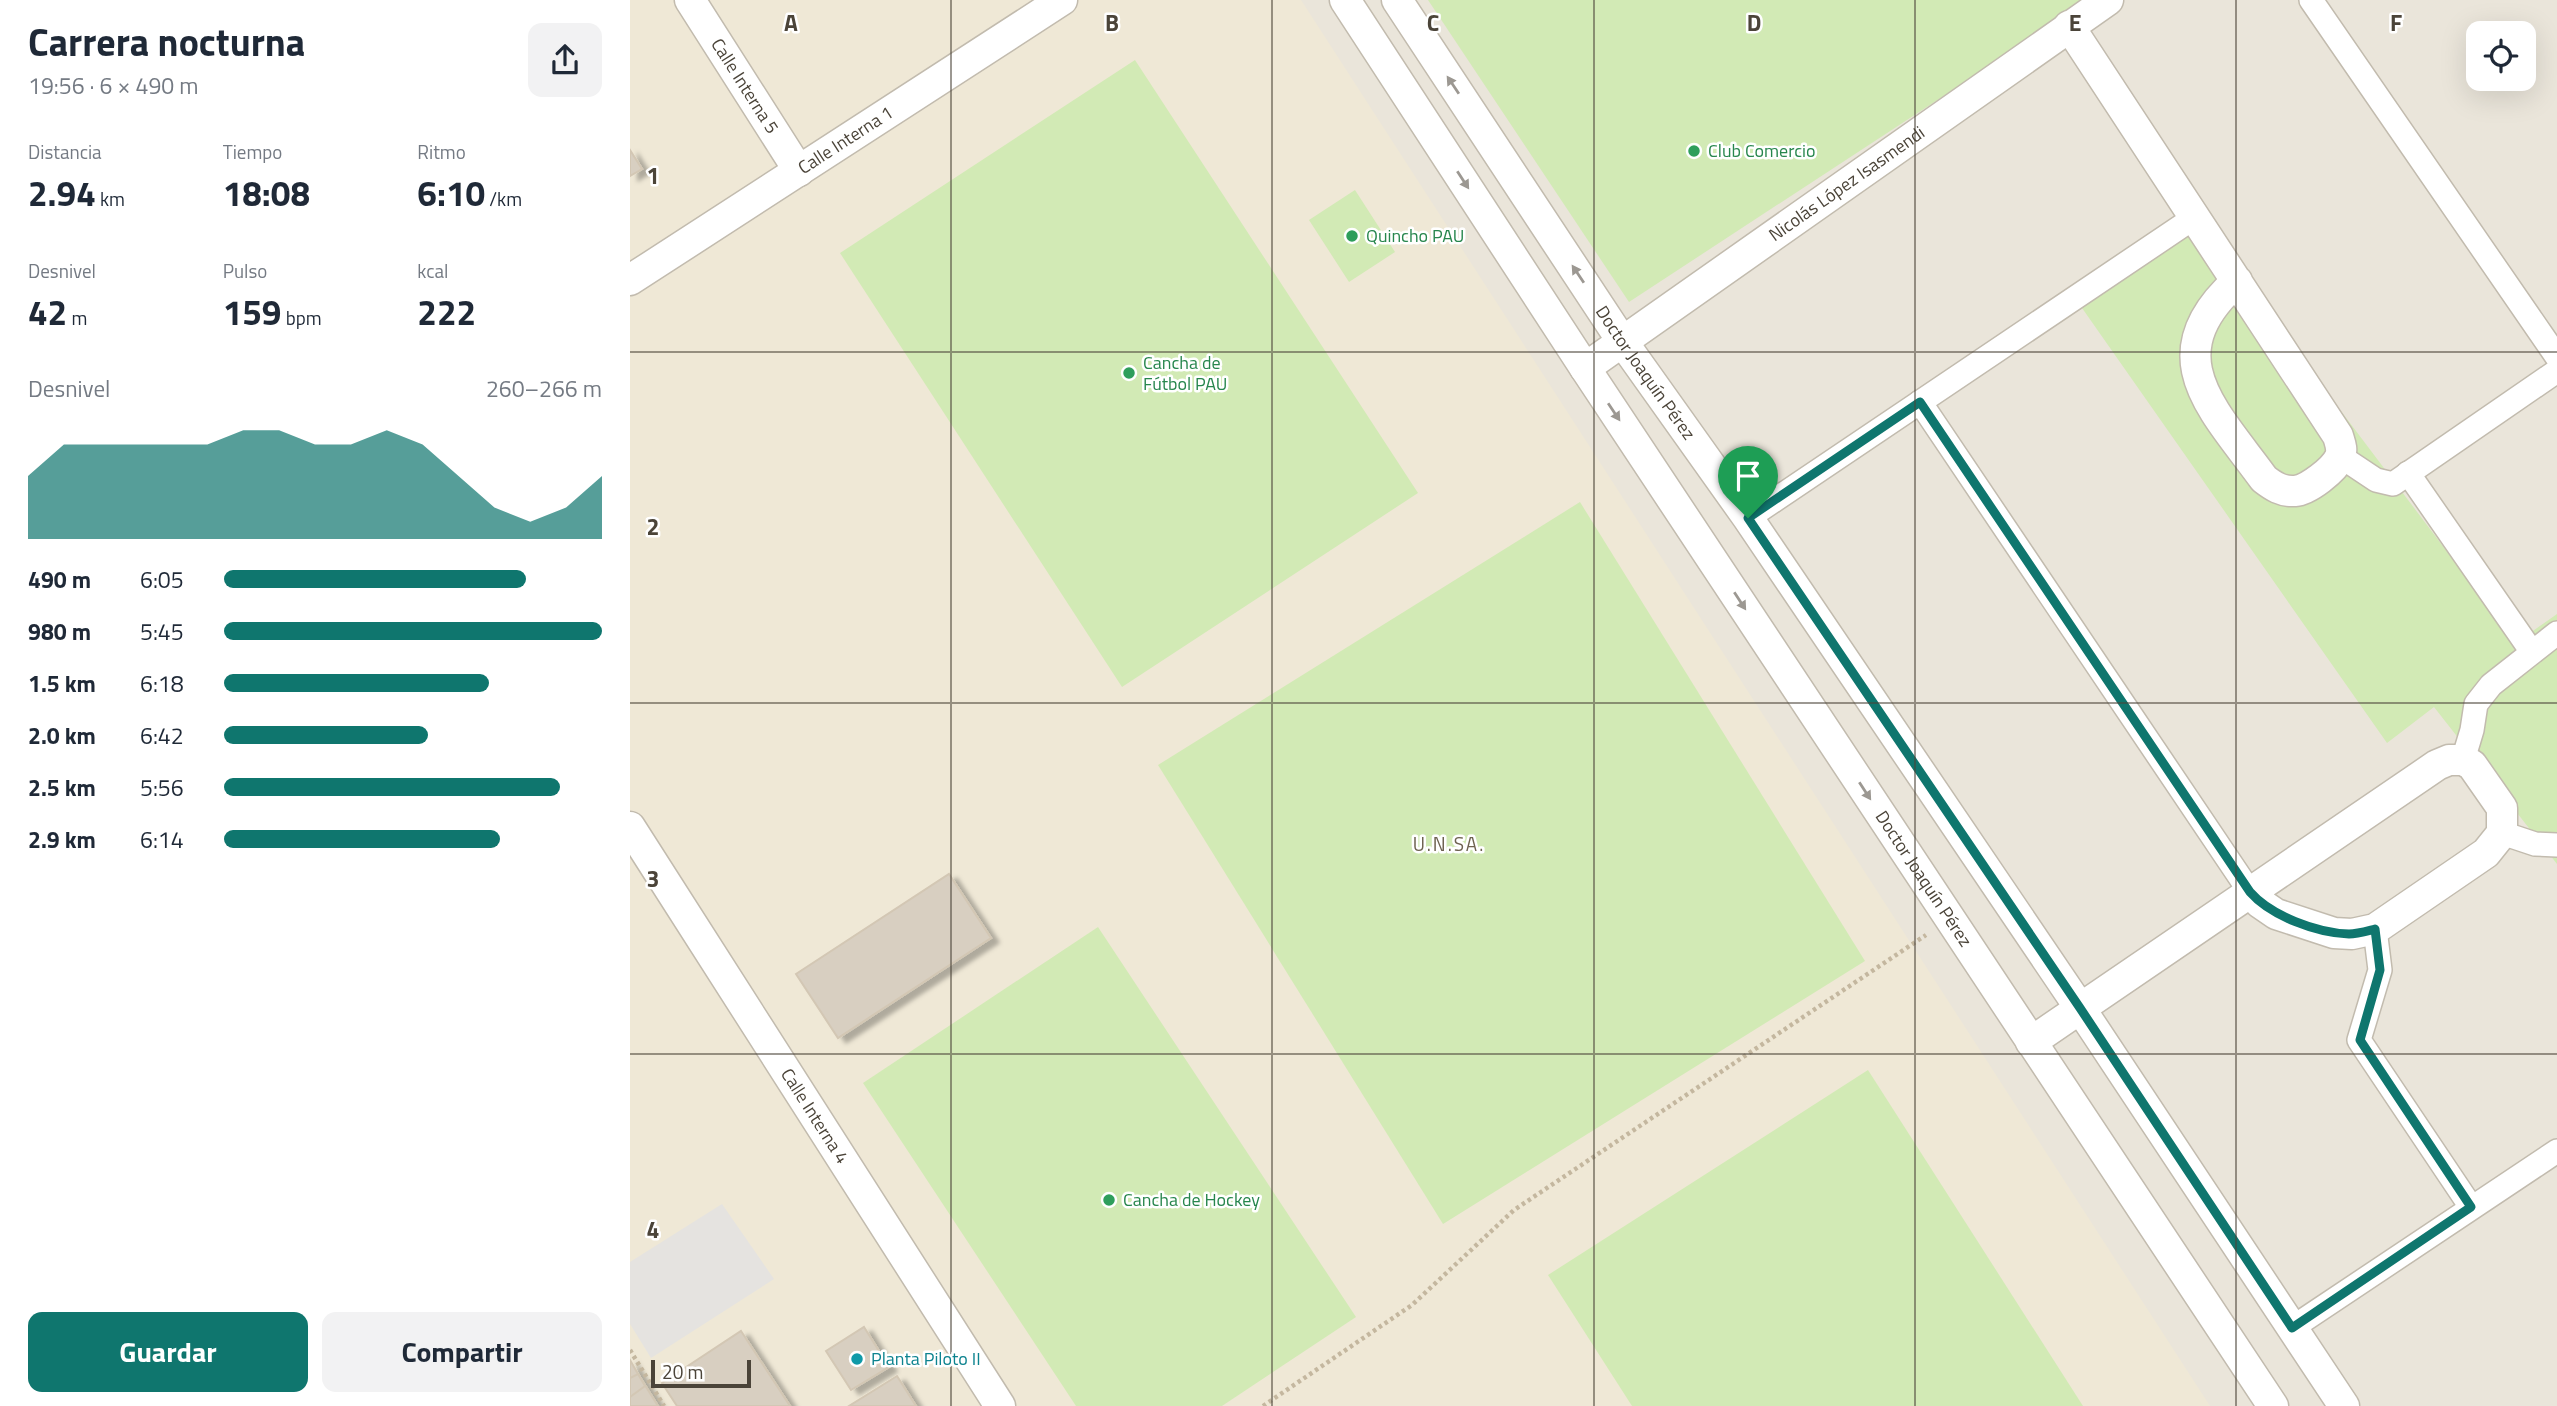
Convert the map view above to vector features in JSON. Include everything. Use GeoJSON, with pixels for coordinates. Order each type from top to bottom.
{"type":"FeatureCollection","features":[{"type":"Feature","properties":{"kind":"street","name":"Calle Interna 5"},"geometry":{"type":"LineString","coordinates":[[690,0],[799,171]]}},
{"type":"Feature","properties":{"kind":"street","name":"Calle Interna 1"},"geometry":{"type":"LineString","coordinates":[[630,280],[1062,0]]}},
{"type":"Feature","properties":{"kind":"street","name":"Doctor Joaquín Pérez"},"geometry":{"type":"LineString","coordinates":[[1345,0],[1949,920],[2273,1406]]}},
{"type":"Feature","properties":{"kind":"street","name":"Doctor Joaquín Pérez"},"geometry":{"type":"LineString","coordinates":[[1397,0],[1622,341],[1748,518],[2080,1008],[2344,1406]]}},
{"type":"Feature","properties":{"kind":"street","name":"Nicolás López Isasmendi"},"geometry":{"type":"LineString","coordinates":[[1585,368],[2108,0]]}},
{"type":"Feature","properties":{"kind":"street"},"geometry":{"type":"LineString","coordinates":[[2311,0],[2557,357]]}},
{"type":"Feature","properties":{"kind":"street"},"geometry":{"type":"LineString","coordinates":[[2069,26],[2237,281],[2338,436],[2342,447],[2340,456],[2327,472],[2295,491],[2274,487],[2264,479],[2204,396],[2197,378],[2194,356],[2205,316],[2237,281]]}},
{"type":"Feature","properties":{"kind":"street"},"geometry":{"type":"LineString","coordinates":[[1748,518],[2195,217]]}},
{"type":"Feature","properties":{"kind":"street"},"geometry":{"type":"LineString","coordinates":[[2340,456],[2376,480],[2393,484],[2557,371]]}},
{"type":"Feature","properties":{"kind":"street"},"geometry":{"type":"LineString","coordinates":[[1920,402],[2250,892],[2260,903],[2276,914],[2334,933],[2352,934],[2375,929],[2486,853],[2501,833],[2502,808],[2481,775],[2463,760],[2449,760],[2437,765],[2250,892],[2031,1042]]}},
{"type":"Feature","properties":{"kind":"street"},"geometry":{"type":"LineString","coordinates":[[2408,474],[2532,652]]}},
{"type":"Feature","properties":{"kind":"street"},"geometry":{"type":"LineString","coordinates":[[2463,760],[2476,704],[2491,685],[2557,634]]}},
{"type":"Feature","properties":{"kind":"street","name":"Calle Interna 4"},"geometry":{"type":"LineString","coordinates":[[630,827],[1000,1406]]}},
{"type":"Feature","properties":{"kind":"street"},"geometry":{"type":"LineString","coordinates":[[2501,833],[2535,844],[2557,845]]}},
{"type":"Feature","properties":{"kind":"street"},"geometry":{"type":"LineString","coordinates":[[2375,929],[2380,970],[2360,1040],[2471,1207]]}},
{"type":"Feature","properties":{"kind":"street"},"geometry":{"type":"LineString","coordinates":[[2292,1328],[2557,1151]]}},
{"type":"Feature","properties":{"kind":"path"},"geometry":{"type":"LineString","coordinates":[[1263,1406],[1412,1305],[1514,1210],[1949,920]]}},
{"type":"Feature","properties":{"kind":"path"},"geometry":{"type":"LineString","coordinates":[[630,1350],[664,1406]]}},
{"type":"Feature","properties":{"kind":"shaded area"},"geometry":{"type":"Polygon","coordinates":[[[630,0],[2557,0],[2557,1406],[630,1406],[630,0]]]}},
{"type":"Feature","properties":{"kind":"shaded area"},"geometry":{"type":"Polygon","coordinates":[[[630,0],[1301,0],[2210,1406],[630,1406],[630,0]]]}},
{"type":"Feature","properties":{"kind":"shaded area"},"geometry":{"type":"Polygon","coordinates":[[[722,1204],[774,1279],[651,1358],[630,1324],[630,1262],[722,1204]]]}},
{"type":"Feature","properties":{"kind":"green space","name":"Club Comercio"},"geometry":{"type":"Polygon","coordinates":[[[1428,0],[2090,0],[1629,302],[1428,0]]]}},
{"type":"Feature","properties":{"kind":"green space","name":"Cancha de Fútbol PAU"},"geometry":{"type":"Polygon","coordinates":[[[1135,60],[1418,493],[1122,687],[840,253],[1135,60]]]}},
{"type":"Feature","properties":{"kind":"green space","name":"Quincho PAU"},"geometry":{"type":"Polygon","coordinates":[[[1355,190],[1395,252],[1349,282],[1309,220],[1355,190]]]}},
{"type":"Feature","properties":{"kind":"green space"},"geometry":{"type":"Polygon","coordinates":[[[2199,223],[2516,643],[2557,614],[2557,864],[2434,707],[2387,743],[2075,298],[2199,223]]]}},
{"type":"Feature","properties":{"kind":"green space"},"geometry":{"type":"Polygon","coordinates":[[[1580,502],[1865,961],[1443,1224],[1158,765],[1580,502]]]}},
{"type":"Feature","properties":{"kind":"green space","name":"Cancha de Hockey"},"geometry":{"type":"Polygon","coordinates":[[[1098,927],[1356,1317],[1222,1406],[1076,1406],[863,1083],[1098,927]]]}},
{"type":"Feature","properties":{"kind":"green space"},"geometry":{"type":"Polygon","coordinates":[[[1868,1070],[2083,1406],[1632,1406],[1548,1275],[1868,1070]]]}},
{"type":"Feature","properties":{"kind":"building"},"geometry":{"type":"Polygon","coordinates":[[[630,150],[642,169],[630,176],[630,150]]]}},
{"type":"Feature","properties":{"kind":"building"},"geometry":{"type":"Polygon","coordinates":[[[949,874],[991,938],[838,1038],[796,974],[949,874]]]}},
{"type":"Feature","properties":{"kind":"building","name":"Planta Piloto II"},"geometry":{"type":"Polygon","coordinates":[[[864,1327],[889,1367],[851,1390],[826,1351],[864,1327]]]}},
{"type":"Feature","properties":{"kind":"building"},"geometry":{"type":"Polygon","coordinates":[[[741,1331],[790,1406],[677,1406],[662,1383],[741,1331]]]}},
{"type":"Feature","properties":{"kind":"building"},"geometry":{"type":"Polygon","coordinates":[[[630,1360],[638,1374],[658,1406],[630,1406],[630,1360]]]}},
{"type":"Feature","properties":{"kind":"building"},"geometry":{"type":"Polygon","coordinates":[[[638,1374],[645,1386],[630,1397],[630,1378],[638,1374]]]}},
{"type":"Feature","properties":{"kind":"building","name":"Planta Piloto II"},"geometry":{"type":"Polygon","coordinates":[[[897,1376],[916,1406],[849,1406],[897,1376]]]}},
{"type":"Feature","properties":{"kind":"place","name":"Club Comercio"},"geometry":{"type":"Point","coordinates":[1694,151]}},
{"type":"Feature","properties":{"kind":"place","name":"Quincho PAU"},"geometry":{"type":"Point","coordinates":[1352,236]}},
{"type":"Feature","properties":{"kind":"place","name":"Cancha de Fútbol PAU"},"geometry":{"type":"Point","coordinates":[1129,373]}},
{"type":"Feature","properties":{"kind":"place","name":"Cancha de Hockey"},"geometry":{"type":"Point","coordinates":[1109,1200]}},
{"type":"Feature","properties":{"kind":"place","name":"Planta Piloto II"},"geometry":{"type":"Point","coordinates":[857,1359]}},
{"type":"Feature","properties":{"kind":"district","name":"U.N.SA."},"geometry":{"type":"Point","coordinates":[1449,844]}},
{"type":"Feature","properties":{"kind":"route"},"geometry":{"type":"LineString","coordinates":[[1920,402],[2250,892],[2276,914],[2334,933],[2352,934],[2375,929],[2380,970],[2360,1040],[2471,1207],[2292,1328],[2080,1008],[1748,518],[1920,402]]}}]}
